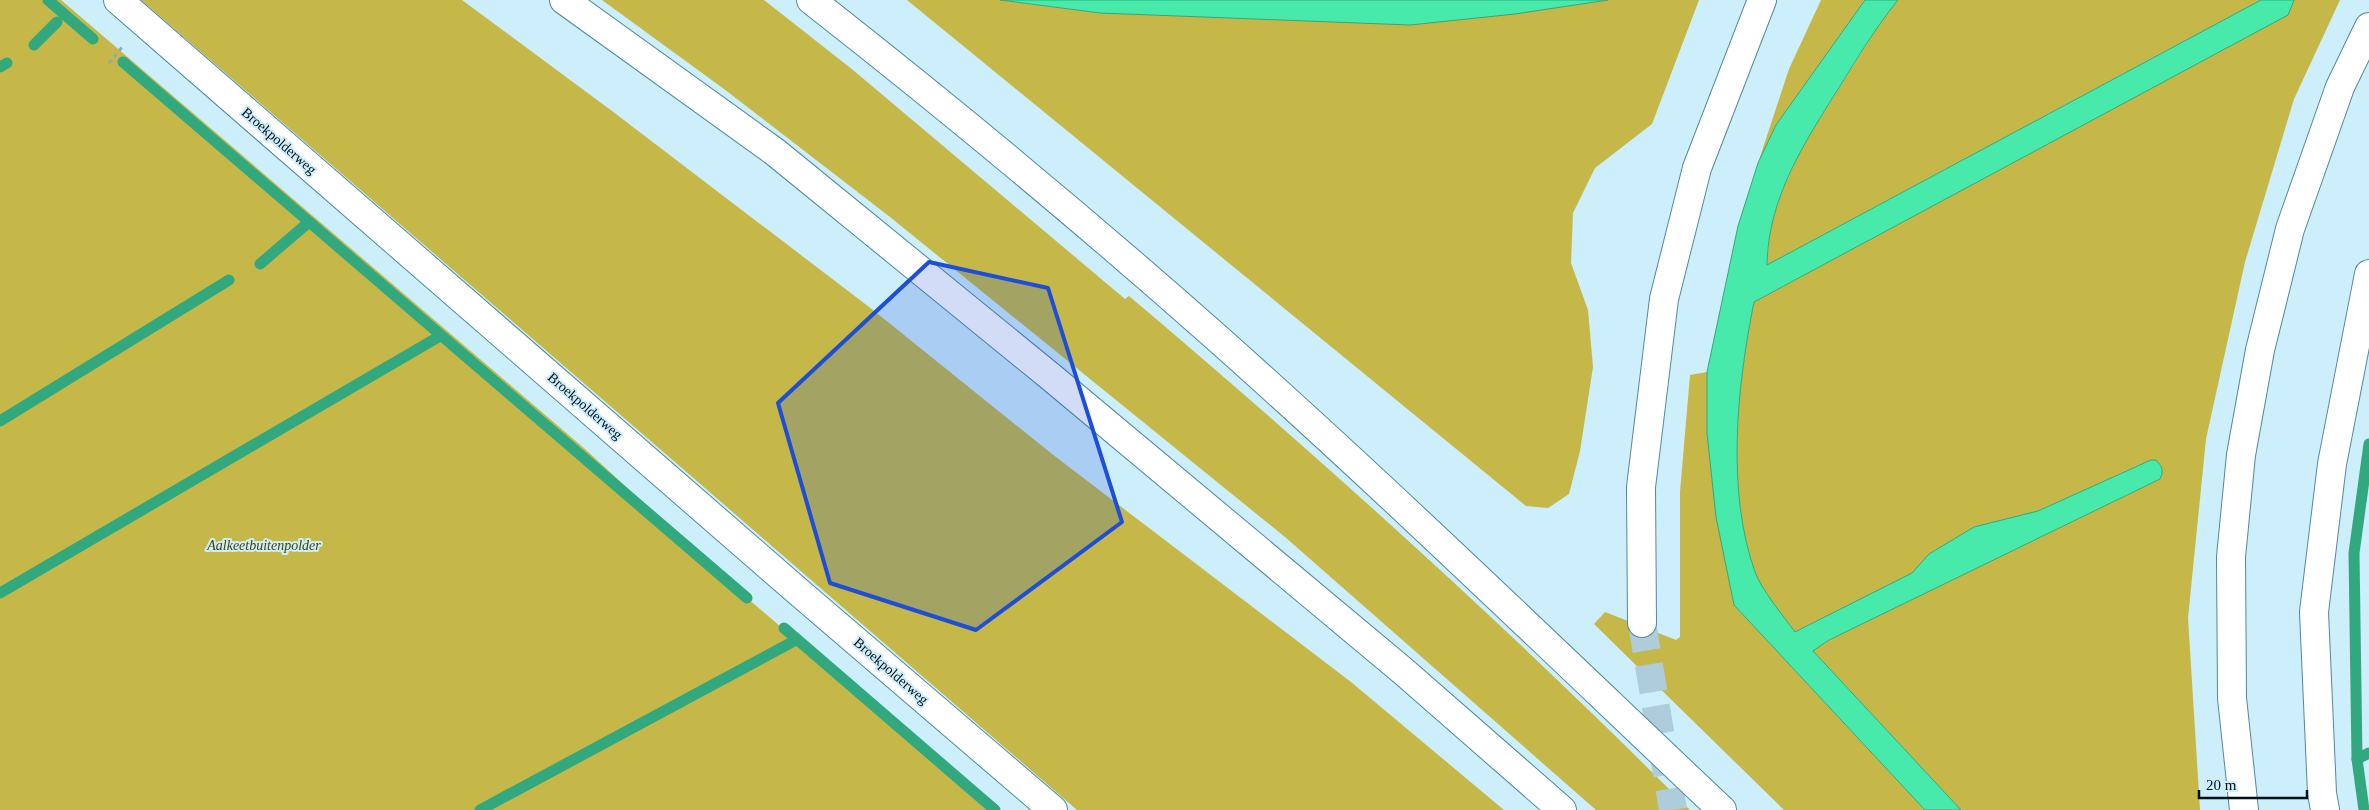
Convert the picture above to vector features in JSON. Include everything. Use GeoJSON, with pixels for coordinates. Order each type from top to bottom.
{"type":"FeatureCollection","features":[{"type":"Feature","properties":{"kind":"main road","name":"Broekpolderweg"},"geometry":{"type":"LineString","coordinates":[[118,0],[794,588],[1053,810]]}},
{"type":"Feature","properties":{"kind":"main road"},"geometry":{"type":"LineString","coordinates":[[564,0],[776,152],[1051,377],[1402,671],[1562,810]]}},
{"type":"Feature","properties":{"kind":"main road"},"geometry":{"type":"LineString","coordinates":[[811,0],[1059,202],[1215,337],[1511,610],[1722,810]]}},
{"type":"Feature","properties":{"kind":"main road"},"geometry":{"type":"LineString","coordinates":[[1642,623],[1641,487],[1664,299],[1697,168],[1762,0]]}},
{"type":"Feature","properties":{"kind":"main road"},"geometry":{"type":"LineString","coordinates":[[2244,810],[2232,698],[2231,557],[2241,455],[2260,350],[2290,229],[2340,87],[2369,27]]}},
{"type":"Feature","properties":{"kind":"main road"},"geometry":{"type":"LineString","coordinates":[[2325,810],[2322,793],[2314,612],[2332,464],[2369,274]]}},
{"type":"Feature","properties":{"kind":"highlighted area"},"geometry":{"type":"Polygon","coordinates":[[[929,262],[1048,288],[1122,522],[976,630],[830,583],[778,403],[929,262]]]}},
{"type":"Feature","properties":{"kind":"green space","name":"Aalkeetbuitenpolder"},"geometry":{"type":"Polygon","coordinates":[[[0,0],[61,0],[585,449],[747,598],[995,810],[0,810],[0,0]]]}},
{"type":"Feature","properties":{"kind":"green space"},"geometry":{"type":"Polygon","coordinates":[[[141,0],[462,0],[612,111],[873,310],[1052,454],[1351,682],[1504,810],[1077,810],[141,0]]]}},
{"type":"Feature","properties":{"kind":"green space"},"geometry":{"type":"Polygon","coordinates":[[[602,0],[764,0],[853,70],[1125,299],[1129,296],[1273,420],[1345,483],[1485,612],[1690,810],[1596,810],[1285,537],[890,217],[724,89],[602,0]]]}},
{"type":"Feature","properties":{"kind":"green space"},"geometry":{"type":"Polygon","coordinates":[[[907,0],[999,0],[1100,13],[1608,0],[1699,0],[1652,124],[1595,168],[1573,213],[1571,263],[1588,310],[1593,367],[1580,451],[1569,494],[1548,508],[1526,506],[907,0]]]}},
{"type":"Feature","properties":{"kind":"green space"},"geometry":{"type":"Polygon","coordinates":[[[1821,0],[1865,0],[1776,125],[1758,163],[1789,69],[1821,0]]]}},
{"type":"Feature","properties":{"kind":"green space"},"geometry":{"type":"Polygon","coordinates":[[[1898,0],[2261,0],[1767,265],[1770,228],[1782,191],[1802,147],[1880,23],[1898,0]]]}},
{"type":"Feature","properties":{"kind":"green space"},"geometry":{"type":"Polygon","coordinates":[[[2294,0],[2340,0],[2294,99],[2245,262],[2206,439],[2188,618],[2200,810],[1961,810],[1813,651],[1829,640],[2160,479],[2162,474],[2161,467],[2156,460],[2151,460],[2038,511],[1974,527],[1929,554],[1913,573],[1795,632],[1758,579],[1746,541],[1740,507],[1737,473],[1739,403],[1754,302],[2287,15],[2294,0]]]}},
{"type":"Feature","properties":{"kind":"green space"},"geometry":{"type":"Polygon","coordinates":[[[1707,372],[1707,433],[1734,605],[1925,810],[1784,810],[1594,624],[1605,612],[1676,640],[1680,637],[1680,492],[1690,375],[1707,372]]]}},
{"type":"Feature","properties":{"kind":"shaded area"},"geometry":{"type":"Polygon","coordinates":[[[1000,0],[1608,0],[1515,14],[1410,25],[1100,13],[1000,0]]]}},
{"type":"Feature","properties":{"kind":"shaded area"},"geometry":{"type":"Polygon","coordinates":[[[1865,0],[1898,0],[1854,64],[1814,128],[1791,171],[1781,193],[1774,216],[1769,240],[1767,265],[2261,0],[2294,0],[2288,15],[1754,302],[1739,403],[1737,473],[1740,507],[1746,541],[1758,579],[1795,632],[1912,573],[1929,554],[1974,527],[2038,511],[2151,460],[2156,460],[2161,467],[2162,474],[2160,479],[1829,640],[1813,651],[1961,810],[1925,810],[1734,605],[1716,517],[1707,433],[1707,372],[1738,226],[1758,163],[1776,125],[1865,0]]]}},
{"type":"Feature","properties":{"kind":"waterway"},"geometry":{"type":"LineString","coordinates":[[48,0],[93,39]]}},
{"type":"Feature","properties":{"kind":"waterway"},"geometry":{"type":"LineString","coordinates":[[34,45],[57,22]]}},
{"type":"Feature","properties":{"kind":"waterway"},"geometry":{"type":"LineString","coordinates":[[123,62],[747,598]]}},
{"type":"Feature","properties":{"kind":"waterway"},"geometry":{"type":"LineString","coordinates":[[0,67],[7,63]]}},
{"type":"Feature","properties":{"kind":"waterway"},"geometry":{"type":"LineString","coordinates":[[260,264],[309,222]]}},
{"type":"Feature","properties":{"kind":"waterway"},"geometry":{"type":"LineString","coordinates":[[0,421],[229,280]]}},
{"type":"Feature","properties":{"kind":"waterway"},"geometry":{"type":"LineString","coordinates":[[0,593],[440,336]]}},
{"type":"Feature","properties":{"kind":"waterway"},"geometry":{"type":"LineString","coordinates":[[2364,810],[2357,759],[2354,553],[2369,444]]}},
{"type":"Feature","properties":{"kind":"waterway"},"geometry":{"type":"LineString","coordinates":[[784,628],[995,810]]}},
{"type":"Feature","properties":{"kind":"waterway"},"geometry":{"type":"LineString","coordinates":[[480,810],[796,640]]}},
{"type":"Feature","properties":{"kind":"waterway"},"geometry":{"type":"LineString","coordinates":[[2357,759],[2369,753]]}},
{"type":"Feature","properties":{"kind":"tunnel"},"geometry":{"type":"LineString","coordinates":[[1642,623],[1673,810]]}}]}
